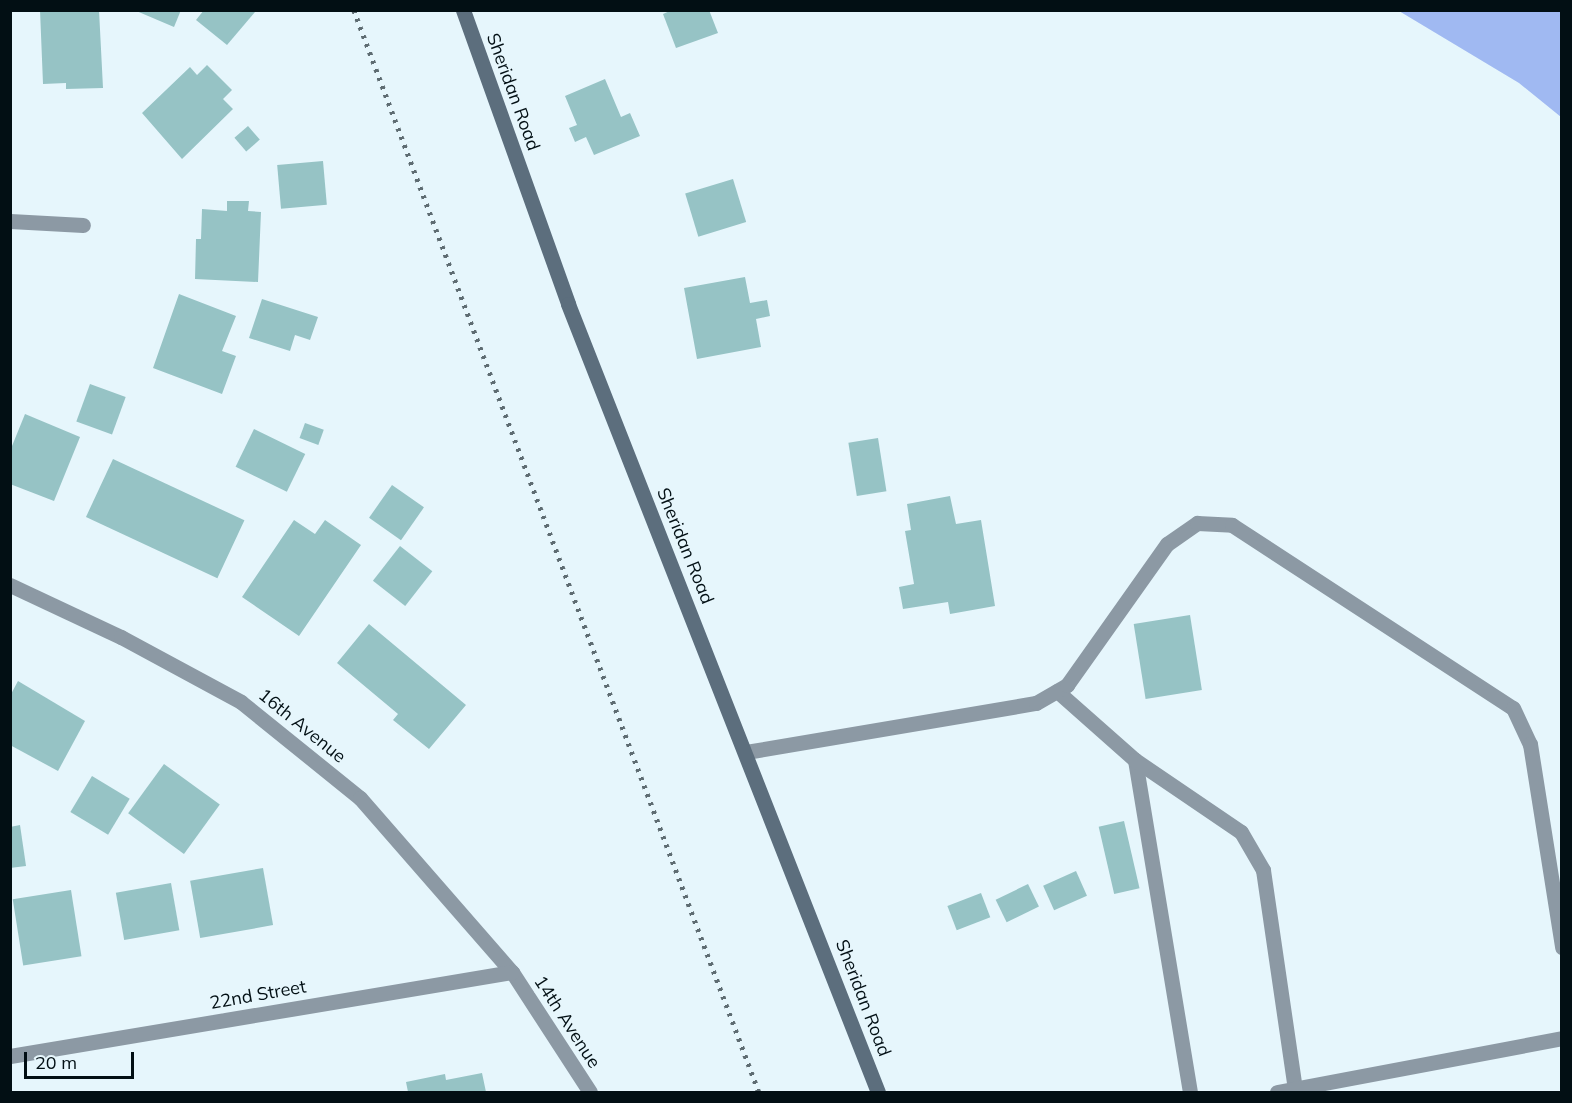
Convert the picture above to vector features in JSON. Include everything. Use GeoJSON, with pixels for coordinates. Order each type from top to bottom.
{"type":"FeatureCollection","features":[{"type":"Feature","properties":{"kind":"street","name":"Sheridan Road"},"geometry":{"type":"LineString","coordinates":[[463,10],[568,304],[878,1092]]}},
{"type":"Feature","properties":{"kind":"street"},"geometry":{"type":"LineString","coordinates":[[10,221],[83,225]]}},
{"type":"Feature","properties":{"kind":"street"},"geometry":{"type":"LineString","coordinates":[[746,752],[1036,703],[1067,685],[1167,544],[1197,523],[1232,525],[1513,708],[1530,744],[1562,947]]}},
{"type":"Feature","properties":{"kind":"street","name":"16th Avenue"},"geometry":{"type":"LineString","coordinates":[[10,585],[121,637],[241,702],[360,798],[512,972]]}},
{"type":"Feature","properties":{"kind":"street"},"geometry":{"type":"LineString","coordinates":[[1057,691],[1135,760],[1241,832],[1263,870],[1295,1089]]}},
{"type":"Feature","properties":{"kind":"street"},"geometry":{"type":"LineString","coordinates":[[1135,760],[1190,1092]]}},
{"type":"Feature","properties":{"kind":"street","name":"22nd Street"},"geometry":{"type":"LineString","coordinates":[[10,1056],[512,972]]}},
{"type":"Feature","properties":{"kind":"street","name":"14th Avenue"},"geometry":{"type":"LineString","coordinates":[[512,972],[590,1092]]}},
{"type":"Feature","properties":{"kind":"street"},"geometry":{"type":"LineString","coordinates":[[1277,1092],[1562,1038]]}},
{"type":"Feature","properties":{"kind":"water"},"geometry":{"type":"Polygon","coordinates":[[[1399,11],[1561,11],[1561,117],[1519,83],[1399,11]]]}},
{"type":"Feature","properties":{"kind":"building"},"geometry":{"type":"Polygon","coordinates":[[[40,10],[99,10],[103,88],[66,89],[66,83],[43,84],[40,10]]]}},
{"type":"Feature","properties":{"kind":"building"},"geometry":{"type":"Polygon","coordinates":[[[134,10],[181,10],[174,27],[134,10]]]}},
{"type":"Feature","properties":{"kind":"building"},"geometry":{"type":"Polygon","coordinates":[[[204,10],[253,10],[255,12],[227,45],[196,20],[204,10]]]}},
{"type":"Feature","properties":{"kind":"building"},"geometry":{"type":"Polygon","coordinates":[[[672,10],[709,10],[718,33],[676,48],[663,14],[672,10]]]}},
{"type":"Feature","properties":{"kind":"building"},"geometry":{"type":"Polygon","coordinates":[[[207,65],[232,90],[223,99],[233,109],[182,159],[142,113],[190,67],[197,75],[207,65]]]}},
{"type":"Feature","properties":{"kind":"building"},"geometry":{"type":"Polygon","coordinates":[[[605,79],[621,117],[630,113],[640,136],[594,155],[586,137],[575,142],[569,128],[577,125],[565,96],[605,79]]]}},
{"type":"Feature","properties":{"kind":"building"},"geometry":{"type":"Polygon","coordinates":[[[248,126],[260,140],[246,151],[234,138],[248,126]]]}},
{"type":"Feature","properties":{"kind":"building"},"geometry":{"type":"Polygon","coordinates":[[[323,161],[327,205],[281,209],[277,165],[323,161]]]}},
{"type":"Feature","properties":{"kind":"building"},"geometry":{"type":"Polygon","coordinates":[[[733,179],[746,222],[698,237],[685,194],[733,179]]]}},
{"type":"Feature","properties":{"kind":"building"},"geometry":{"type":"Polygon","coordinates":[[[227,201],[249,201],[248,211],[261,212],[258,282],[195,279],[196,239],[201,239],[202,209],[227,211],[227,201]]]}},
{"type":"Feature","properties":{"kind":"building"},"geometry":{"type":"Polygon","coordinates":[[[745,277],[750,303],[767,300],[770,316],[756,319],[761,347],[697,359],[684,288],[745,277]]]}},
{"type":"Feature","properties":{"kind":"building"},"geometry":{"type":"Polygon","coordinates":[[[179,294],[236,316],[222,351],[236,356],[222,394],[153,368],[179,294]]]}},
{"type":"Feature","properties":{"kind":"building"},"geometry":{"type":"Polygon","coordinates":[[[262,299],[318,317],[310,340],[295,335],[290,351],[249,338],[262,299]]]}},
{"type":"Feature","properties":{"kind":"building"},"geometry":{"type":"Polygon","coordinates":[[[90,384],[126,397],[112,435],[76,422],[90,384]]]}},
{"type":"Feature","properties":{"kind":"building"},"geometry":{"type":"Polygon","coordinates":[[[25,414],[80,437],[54,501],[10,484],[10,451],[25,414]]]}},
{"type":"Feature","properties":{"kind":"building"},"geometry":{"type":"Polygon","coordinates":[[[305,423],[324,430],[318,445],[300,438],[305,423]]]}},
{"type":"Feature","properties":{"kind":"building"},"geometry":{"type":"Polygon","coordinates":[[[254,429],[305,454],[287,492],[236,467],[254,429]]]}},
{"type":"Feature","properties":{"kind":"building"},"geometry":{"type":"Polygon","coordinates":[[[878,438],[886,491],[857,496],[848,443],[878,438]]]}},
{"type":"Feature","properties":{"kind":"building"},"geometry":{"type":"Polygon","coordinates":[[[113,459],[244,520],[217,578],[86,517],[113,459]]]}},
{"type":"Feature","properties":{"kind":"building"},"geometry":{"type":"Polygon","coordinates":[[[392,485],[424,507],[401,540],[369,518],[392,485]]]}},
{"type":"Feature","properties":{"kind":"building"},"geometry":{"type":"Polygon","coordinates":[[[950,496],[956,524],[981,520],[995,606],[950,614],[948,602],[903,609],[899,587],[914,584],[905,531],[911,530],[907,504],[950,496]]]}},
{"type":"Feature","properties":{"kind":"building"},"geometry":{"type":"Polygon","coordinates":[[[294,520],[315,534],[325,520],[361,545],[299,636],[242,597],[294,520]]]}},
{"type":"Feature","properties":{"kind":"building"},"geometry":{"type":"Polygon","coordinates":[[[400,546],[432,571],[405,606],[373,581],[400,546]]]}},
{"type":"Feature","properties":{"kind":"building"},"geometry":{"type":"Polygon","coordinates":[[[1190,615],[1202,690],[1146,699],[1134,624],[1190,615]]]}},
{"type":"Feature","properties":{"kind":"building"},"geometry":{"type":"Polygon","coordinates":[[[369,624],[466,705],[429,749],[393,720],[398,714],[337,663],[369,624]]]}},
{"type":"Feature","properties":{"kind":"building"},"geometry":{"type":"Polygon","coordinates":[[[18,681],[85,721],[58,771],[10,745],[10,696],[18,681]]]}},
{"type":"Feature","properties":{"kind":"building"},"geometry":{"type":"Polygon","coordinates":[[[164,764],[220,805],[184,854],[128,813],[164,764]]]}},
{"type":"Feature","properties":{"kind":"building"},"geometry":{"type":"Polygon","coordinates":[[[92,776],[130,799],[108,835],[70,812],[92,776]]]}},
{"type":"Feature","properties":{"kind":"building"},"geometry":{"type":"Polygon","coordinates":[[[1124,821],[1140,888],[1114,894],[1099,827],[1124,821]]]}},
{"type":"Feature","properties":{"kind":"building"},"geometry":{"type":"Polygon","coordinates":[[[20,825],[26,866],[10,868],[10,827],[20,825]]]}},
{"type":"Feature","properties":{"kind":"building"},"geometry":{"type":"Polygon","coordinates":[[[263,868],[273,925],[200,938],[190,881],[263,868]]]}},
{"type":"Feature","properties":{"kind":"building"},"geometry":{"type":"Polygon","coordinates":[[[1076,871],[1087,896],[1054,910],[1043,886],[1076,871]]]}},
{"type":"Feature","properties":{"kind":"building"},"geometry":{"type":"Polygon","coordinates":[[[171,883],[179,930],[124,940],[116,893],[171,883]]]}},
{"type":"Feature","properties":{"kind":"building"},"geometry":{"type":"Polygon","coordinates":[[[1028,884],[1039,906],[1007,922],[996,900],[1028,884]]]}},
{"type":"Feature","properties":{"kind":"building"},"geometry":{"type":"Polygon","coordinates":[[[71,890],[81,956],[23,965],[13,899],[71,890]]]}},
{"type":"Feature","properties":{"kind":"building"},"geometry":{"type":"Polygon","coordinates":[[[981,893],[990,917],[957,930],[947,906],[981,893]]]}},
{"type":"Feature","properties":{"kind":"building"},"geometry":{"type":"Polygon","coordinates":[[[482,1073],[486,1092],[408,1092],[406,1082],[445,1074],[446,1080],[482,1073]]]}},
{"type":"Feature","properties":{"kind":"railway"},"geometry":{"type":"LineString","coordinates":[[354,10],[759,1092]]}}]}
